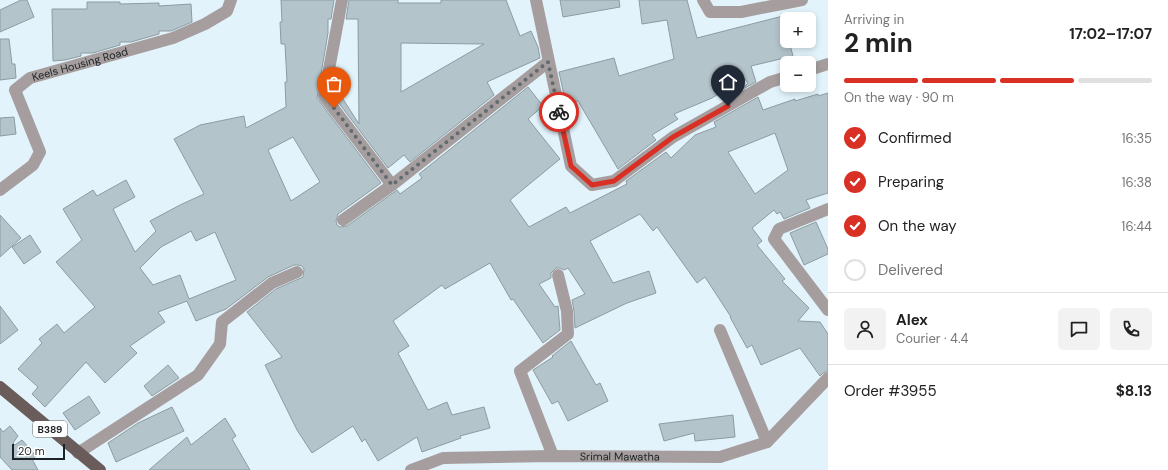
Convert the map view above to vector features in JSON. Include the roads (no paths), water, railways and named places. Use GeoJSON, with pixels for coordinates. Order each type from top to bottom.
{"type":"FeatureCollection","features":[{"type":"Feature","properties":{"kind":"main road","name":"B389"},"geometry":{"type":"LineString","coordinates":[[0,387],[100,470]]}},
{"type":"Feature","properties":{"kind":"street","name":"Keels Housing Road"},"geometry":{"type":"LineString","coordinates":[[0,190],[33,165],[40,152],[15,90],[30,78],[173,38],[205,24],[227,11],[231,0]]}},
{"type":"Feature","properties":{"kind":"street"},"geometry":{"type":"LineString","coordinates":[[342,0],[324,96],[392,185]]}},
{"type":"Feature","properties":{"kind":"street"},"geometry":{"type":"LineString","coordinates":[[536,0],[571,166],[592,185],[614,181],[673,137],[770,82],[780,79]]}},
{"type":"Feature","properties":{"kind":"street"},"geometry":{"type":"LineString","coordinates":[[703,0],[710,12],[741,12],[802,0]]}},
{"type":"Feature","properties":{"kind":"street"},"geometry":{"type":"LineString","coordinates":[[343,220],[392,185],[548,62]]}},
{"type":"Feature","properties":{"kind":"street"},"geometry":{"type":"LineString","coordinates":[[816,68],[828,64]]}},
{"type":"Feature","properties":{"kind":"street"},"geometry":{"type":"LineString","coordinates":[[828,209],[779,229],[774,239],[828,310]]}},
{"type":"Feature","properties":{"kind":"street"},"geometry":{"type":"LineString","coordinates":[[78,453],[198,375],[220,344],[222,322],[272,283],[297,272]]}},
{"type":"Feature","properties":{"kind":"street"},"geometry":{"type":"LineString","coordinates":[[552,456],[520,371],[568,334],[567,311],[558,276]]}},
{"type":"Feature","properties":{"kind":"street"},"geometry":{"type":"LineString","coordinates":[[720,330],[767,442]]}},
{"type":"Feature","properties":{"kind":"street","name":"Srimal Mawatha"},"geometry":{"type":"LineString","coordinates":[[411,470],[443,458],[552,456],[720,457],[767,442],[828,378]]}}]}
